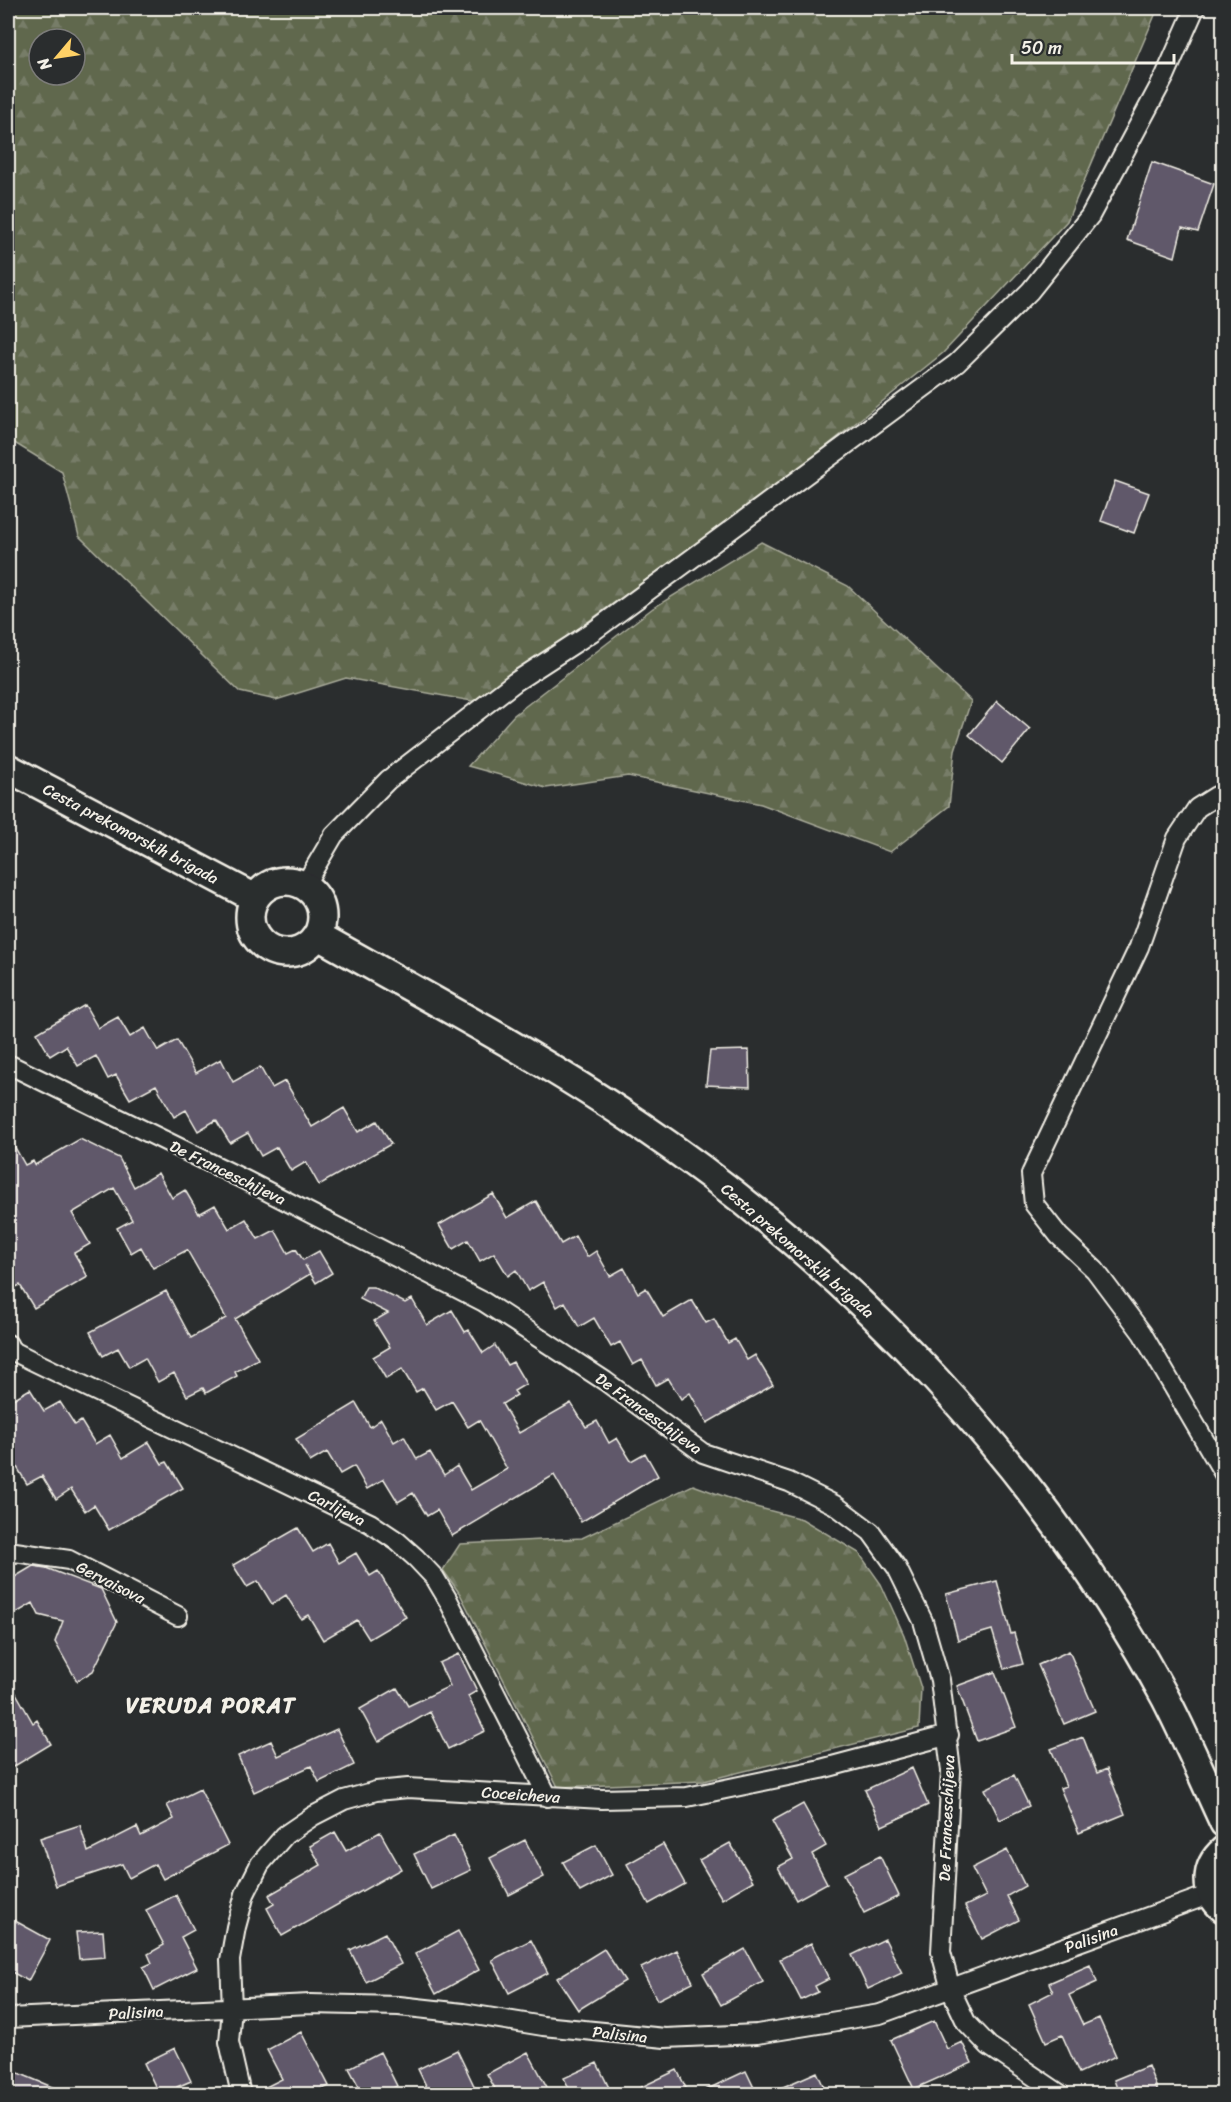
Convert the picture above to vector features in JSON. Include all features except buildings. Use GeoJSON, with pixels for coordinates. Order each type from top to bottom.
{"type":"FeatureCollection","features":[{"type":"Feature","properties":{"kind":"main road","name":"Cesta prekomorskih brigada"},"geometry":{"type":"LineString","coordinates":[[8,768],[255,898]]}},
{"type":"Feature","properties":{"kind":"main road"},"geometry":{"type":"LineString","coordinates":[[291,881],[304,886],[315,895],[321,908],[321,922],[317,935],[308,946],[295,952],[281,953],[267,948],[250,926],[250,912],[255,898],[264,888],[277,882],[291,881]]}},
{"type":"Feature","properties":{"kind":"main road","name":"Cesta prekomorskih brigada"},"geometry":{"type":"LineString","coordinates":[[317,935],[556,1070],[638,1123],[744,1202],[809,1256],[875,1316],[982,1432],[1022,1482],[1088,1573],[1118,1617],[1166,1700],[1224,1823]]}},
{"type":"Feature","properties":{"kind":"main road"},"geometry":{"type":"LineString","coordinates":[[1217,1902],[1208,1881],[1210,1868],[1224,1851]]}},
{"type":"Feature","properties":{"kind":"street"},"geometry":{"type":"LineString","coordinates":[[304,886],[334,836],[388,780],[495,696],[596,630],[957,363],[1030,291],[1090,216],[1165,76],[1195,8]]}},
{"type":"Feature","properties":{"kind":"street"},"geometry":{"type":"LineString","coordinates":[[1224,796],[1216,796],[1197,808],[1177,838],[1139,947],[1031,1174],[1034,1204],[1059,1236],[1095,1270],[1142,1333],[1224,1474]]}},
{"type":"Feature","properties":{"kind":"street","name":"De Franceschijeva"},"geometry":{"type":"LineString","coordinates":[[8,1064],[245,1180],[484,1302],[605,1381],[703,1453],[789,1482],[835,1505],[871,1532],[897,1568],[923,1621],[940,1680],[949,1735],[951,1771],[940,1932],[941,1952],[951,1990],[966,2022],[989,2046],[1060,2094]]}},
{"type":"Feature","properties":{"kind":"street","name":"Carlijeva"},"geometry":{"type":"LineString","coordinates":[[9,1348],[335,1505],[397,1541],[435,1578],[448,1600],[548,1797]]}},
{"type":"Feature","properties":{"kind":"street","name":"Gervaisova"},"geometry":{"type":"LineString","coordinates":[[8,1556],[15,1552],[69,1560],[178,1616]]}},
{"type":"Feature","properties":{"kind":"street","name":"Coceicheva"},"geometry":{"type":"LineString","coordinates":[[241,2094],[231,2061],[229,2042],[232,2008],[230,1960],[245,1894],[260,1864],[285,1835],[344,1800],[376,1791],[443,1788],[548,1797],[632,1799],[711,1793],[949,1735]]}},
{"type":"Feature","properties":{"kind":"street","name":"Palisina"},"geometry":{"type":"LineString","coordinates":[[8,2018],[310,2004],[399,2006],[463,2013],[543,2026],[665,2038],[757,2034],[880,2014],[1217,1902]]}},
{"type":"Feature","properties":{"kind":"green space"},"geometry":{"type":"Polygon","coordinates":[[[8,8],[1158,8],[1067,221],[943,353],[788,477],[477,702],[346,678],[276,700],[240,692],[79,536],[62,472],[8,439],[8,8]]]}},
{"type":"Feature","properties":{"kind":"green space"},"geometry":{"type":"Polygon","coordinates":[[[761,542],[848,586],[971,701],[955,750],[949,806],[890,852],[761,804],[628,776],[546,788],[468,766],[514,715],[653,608],[761,542]]]}},
{"type":"Feature","properties":{"kind":"green space"},"geometry":{"type":"Polygon","coordinates":[[[693,1485],[748,1505],[802,1519],[859,1553],[881,1584],[904,1635],[921,1688],[919,1728],[704,1781],[558,1787],[460,1594],[443,1570],[460,1544],[582,1538],[693,1485]]]}},
{"type":"Feature","properties":{"kind":"district","name":"VERUDA PORAT"},"geometry":{"type":"Point","coordinates":[211,1705]}}]}
